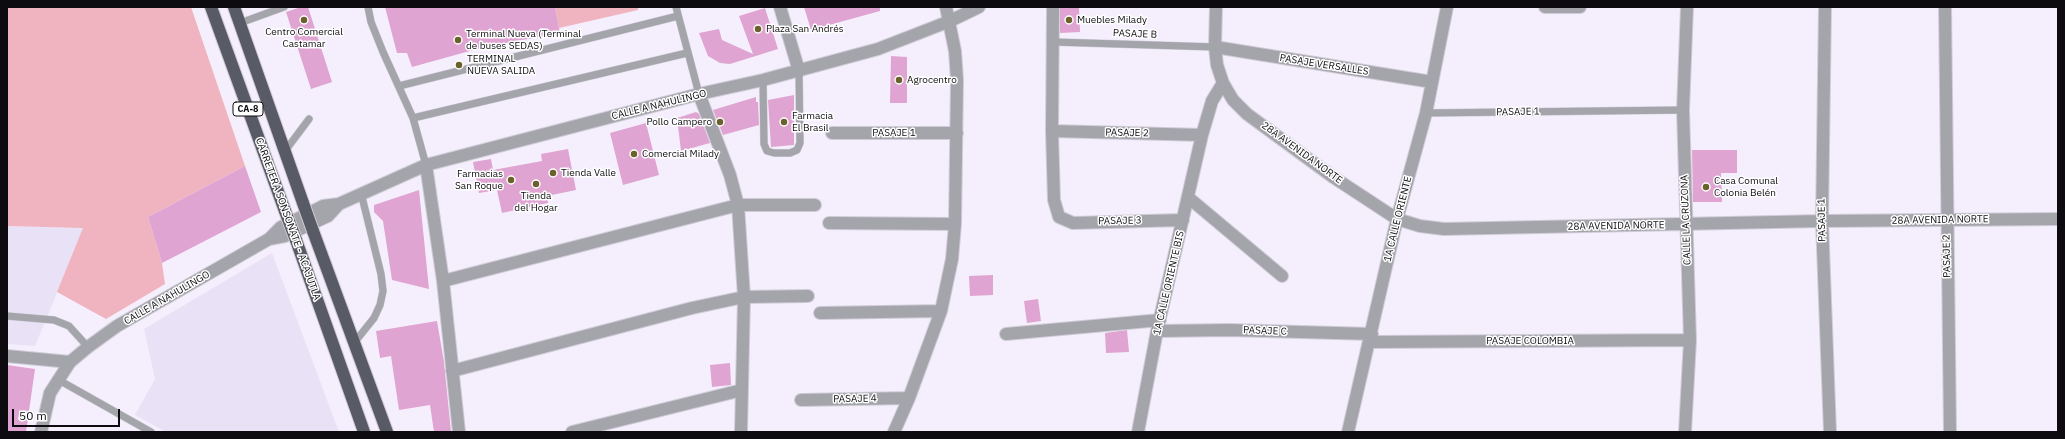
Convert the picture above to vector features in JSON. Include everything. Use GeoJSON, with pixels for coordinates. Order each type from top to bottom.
{"type":"FeatureCollection","features":[{"type":"Feature","properties":{"kind":"highway","name":"CARRETERA SONSONATE - ACAJUTLA"},"geometry":{"type":"LineString","coordinates":[[211,7],[286,211],[364,432]]}},
{"type":"Feature","properties":{"kind":"highway","name":"CARRETERA SONSONATE - ACAJUTLA"},"geometry":{"type":"LineString","coordinates":[[234,7],[313,231],[387,432]]}},
{"type":"Feature","properties":{"kind":"street"},"geometry":{"type":"LineString","coordinates":[[780,7],[799,71]]}},
{"type":"Feature","properties":{"kind":"street"},"geometry":{"type":"LineString","coordinates":[[894,432],[909,398],[941,311],[951,266],[955,224],[957,80],[950,21],[946,7]]}},
{"type":"Feature","properties":{"kind":"street","name":"CALLE A NAHULINGO"},"geometry":{"type":"LineString","coordinates":[[41,432],[50,393],[57,379],[70,362],[88,347],[117,326],[269,239],[285,236],[328,216],[339,204],[361,193],[426,165],[698,94],[799,71],[878,49],[950,21],[979,7]]}},
{"type":"Feature","properties":{"kind":"street"},"geometry":{"type":"LineString","coordinates":[[1052,131],[1054,42],[1053,7]]}},
{"type":"Feature","properties":{"kind":"street","name":"28A AVENIDA NORTE"},"geometry":{"type":"LineString","coordinates":[[1216,7],[1215,47],[1217,65],[1224,83],[1234,100],[1247,114],[1363,199],[1397,220],[1420,226],[1444,229],[1822,221],[2058,219]]}},
{"type":"Feature","properties":{"kind":"street","name":"1A CALLE ORIENTE"},"geometry":{"type":"LineString","coordinates":[[1348,432],[1371,338],[1397,220],[1426,113],[1447,7]]}},
{"type":"Feature","properties":{"kind":"street"},"geometry":{"type":"LineString","coordinates":[[1546,7],[1580,7]]}},
{"type":"Feature","properties":{"kind":"street","name":"CALLE LA CRUZONA"},"geometry":{"type":"LineString","coordinates":[[1685,432],[1690,340],[1683,110],[1688,7]]}},
{"type":"Feature","properties":{"kind":"street","name":"PASAJE 1"},"geometry":{"type":"LineString","coordinates":[[1825,7],[1822,221],[1830,432]]}},
{"type":"Feature","properties":{"kind":"street","name":"PASAJE 2"},"geometry":{"type":"LineString","coordinates":[[1945,7],[1950,432]]}},
{"type":"Feature","properties":{"kind":"street","name":"PASAJE VERSALLES"},"geometry":{"type":"LineString","coordinates":[[1215,47],[1432,82]]}},
{"type":"Feature","properties":{"kind":"street","name":"1A CALLE ORIENTE BIS"},"geometry":{"type":"LineString","coordinates":[[1138,432],[1159,326],[1202,135],[1212,101],[1224,83]]}},
{"type":"Feature","properties":{"kind":"street"},"geometry":{"type":"LineString","coordinates":[[698,94],[730,175],[738,205],[744,297],[741,432]]}},
{"type":"Feature","properties":{"kind":"street","name":"PASAJE 2"},"geometry":{"type":"LineString","coordinates":[[1052,131],[1202,135]]}},
{"type":"Feature","properties":{"kind":"street","name":"PASAJE 3"},"geometry":{"type":"LineString","coordinates":[[1052,131],[1054,200],[1058,217],[1073,222],[1183,220]]}},
{"type":"Feature","properties":{"kind":"street","name":"PASAJE 1"},"geometry":{"type":"LineString","coordinates":[[832,133],[957,133]]}},
{"type":"Feature","properties":{"kind":"street"},"geometry":{"type":"LineString","coordinates":[[426,165],[443,281],[459,432]]}},
{"type":"Feature","properties":{"kind":"street"},"geometry":{"type":"LineString","coordinates":[[1189,198],[1282,276]]}},
{"type":"Feature","properties":{"kind":"street"},"geometry":{"type":"LineString","coordinates":[[443,281],[738,205],[815,205]]}},
{"type":"Feature","properties":{"kind":"street"},"geometry":{"type":"LineString","coordinates":[[829,223],[955,224]]}},
{"type":"Feature","properties":{"kind":"street"},"geometry":{"type":"LineString","coordinates":[[452,371],[692,308],[744,297],[808,296]]}},
{"type":"Feature","properties":{"kind":"street"},"geometry":{"type":"LineString","coordinates":[[820,313],[941,311]]}},
{"type":"Feature","properties":{"kind":"street","name":"PASAJE C"},"geometry":{"type":"LineString","coordinates":[[1006,334],[1159,326],[1371,338]]}},
{"type":"Feature","properties":{"kind":"street","name":"PASAJE COLOMBIA"},"geometry":{"type":"LineString","coordinates":[[1371,338],[1690,340]]}},
{"type":"Feature","properties":{"kind":"street"},"geometry":{"type":"LineString","coordinates":[[7,356],[70,362]]}},
{"type":"Feature","properties":{"kind":"street"},"geometry":{"type":"LineString","coordinates":[[572,432],[742,390]]}},
{"type":"Feature","properties":{"kind":"street","name":"PASAJE 4"},"geometry":{"type":"LineString","coordinates":[[801,400],[909,398]]}},
{"type":"Feature","properties":{"kind":"lane"},"geometry":{"type":"LineString","coordinates":[[240,23],[284,7]]}},
{"type":"Feature","properties":{"kind":"lane"},"geometry":{"type":"LineString","coordinates":[[368,7],[371,22],[413,118],[426,165]]}},
{"type":"Feature","properties":{"kind":"lane"},"geometry":{"type":"LineString","coordinates":[[676,7],[698,94]]}},
{"type":"Feature","properties":{"kind":"lane"},"geometry":{"type":"LineString","coordinates":[[399,86],[678,16]]}},
{"type":"Feature","properties":{"kind":"lane","name":"PASAJE B"},"geometry":{"type":"LineString","coordinates":[[1054,42],[1215,47]]}},
{"type":"Feature","properties":{"kind":"lane"},"geometry":{"type":"LineString","coordinates":[[413,118],[688,53]]}},
{"type":"Feature","properties":{"kind":"lane"},"geometry":{"type":"LineString","coordinates":[[763,80],[764,144],[767,151],[774,153],[790,153],[797,150],[800,143],[799,71]]}},
{"type":"Feature","properties":{"kind":"lane","name":"PASAJE 1"},"geometry":{"type":"LineString","coordinates":[[1426,113],[1683,110]]}},
{"type":"Feature","properties":{"kind":"lane"},"geometry":{"type":"LineString","coordinates":[[285,151],[308,119]]}},
{"type":"Feature","properties":{"kind":"lane"},"geometry":{"type":"LineString","coordinates":[[354,343],[374,318],[380,305],[383,291],[381,274],[361,193]]}},
{"type":"Feature","properties":{"kind":"lane"},"geometry":{"type":"LineString","coordinates":[[7,316],[54,320],[68,326],[88,347]]}},
{"type":"Feature","properties":{"kind":"lane"},"geometry":{"type":"LineString","coordinates":[[57,379],[151,432]]}},
{"type":"Feature","properties":{"kind":"shaded area"},"geometry":{"type":"Polygon","coordinates":[[[7,7],[191,7],[245,166],[148,217],[162,263],[165,284],[106,319],[57,292],[83,228],[7,226],[7,7]]]}},
{"type":"Feature","properties":{"kind":"shaded area"},"geometry":{"type":"Polygon","coordinates":[[[555,7],[638,7],[638,10],[559,28],[555,7]]]}},
{"type":"Feature","properties":{"kind":"shaded area"},"geometry":{"type":"Polygon","coordinates":[[[7,226],[84,228],[35,346],[7,344],[7,226]]]}},
{"type":"Feature","properties":{"kind":"shaded area"},"geometry":{"type":"Polygon","coordinates":[[[272,253],[339,432],[166,432],[135,415],[155,379],[144,329],[272,253]]]}},
{"type":"Feature","properties":{"kind":"building"},"geometry":{"type":"Polygon","coordinates":[[[301,7],[308,7],[332,82],[311,89],[286,12],[301,7]]]}},
{"type":"Feature","properties":{"kind":"building","name":"Terminal Nueva (Terminal de buses SEDAS)"},"geometry":{"type":"Polygon","coordinates":[[[385,7],[555,7],[560,33],[484,47],[412,67],[407,53],[397,53],[385,7]]]}},
{"type":"Feature","properties":{"kind":"building"},"geometry":{"type":"Polygon","coordinates":[[[804,7],[880,7],[880,11],[811,30],[804,7]]]}},
{"type":"Feature","properties":{"kind":"building","name":"Muebles Milady"},"geometry":{"type":"Polygon","coordinates":[[[1060,7],[1079,7],[1080,32],[1060,33],[1060,7]]]}},
{"type":"Feature","properties":{"kind":"building"},"geometry":{"type":"Polygon","coordinates":[[[765,8],[778,49],[730,64],[720,63],[708,56],[699,33],[719,29],[722,40],[753,54],[739,16],[765,8]]]}},
{"type":"Feature","properties":{"kind":"building","name":"Agrocentro"},"geometry":{"type":"Polygon","coordinates":[[[891,56],[907,57],[907,103],[890,103],[891,56]]]}},
{"type":"Feature","properties":{"kind":"building","name":"Farmacia El Brasil"},"geometry":{"type":"Polygon","coordinates":[[[794,95],[794,145],[771,147],[768,100],[794,95]]]}},
{"type":"Feature","properties":{"kind":"building"},"geometry":{"type":"Polygon","coordinates":[[[756,97],[756,102],[758,102],[759,125],[723,135],[713,110],[756,97]]]}},
{"type":"Feature","properties":{"kind":"building"},"geometry":{"type":"Polygon","coordinates":[[[696,112],[699,114],[710,143],[681,151],[677,118],[696,112]]]}},
{"type":"Feature","properties":{"kind":"building","name":"Comercial Milady"},"geometry":{"type":"Polygon","coordinates":[[[646,123],[659,175],[623,185],[610,133],[646,123]]]}},
{"type":"Feature","properties":{"kind":"building"},"geometry":{"type":"Polygon","coordinates":[[[568,149],[576,190],[547,196],[548,203],[502,213],[497,190],[479,193],[473,162],[491,159],[493,170],[542,161],[541,154],[568,149]]]}},
{"type":"Feature","properties":{"kind":"building","name":"Casa Comunal Colonia Belén"},"geometry":{"type":"Polygon","coordinates":[[[1692,150],[1737,150],[1737,173],[1721,173],[1722,202],[1693,202],[1692,150]]]}},
{"type":"Feature","properties":{"kind":"building"},"geometry":{"type":"Polygon","coordinates":[[[245,166],[261,212],[162,263],[148,217],[245,166]]]}},
{"type":"Feature","properties":{"kind":"building"},"geometry":{"type":"Polygon","coordinates":[[[419,190],[429,289],[392,280],[383,221],[374,212],[374,205],[419,190]]]}},
{"type":"Feature","properties":{"kind":"building"},"geometry":{"type":"Polygon","coordinates":[[[993,275],[993,295],[970,296],[969,276],[993,275]]]}},
{"type":"Feature","properties":{"kind":"building"},"geometry":{"type":"Polygon","coordinates":[[[1038,299],[1041,321],[1027,323],[1024,301],[1038,299]]]}},
{"type":"Feature","properties":{"kind":"building"},"geometry":{"type":"Polygon","coordinates":[[[437,321],[444,362],[451,432],[434,432],[430,405],[399,410],[391,356],[380,358],[376,331],[437,321]]]}},
{"type":"Feature","properties":{"kind":"building"},"geometry":{"type":"Polygon","coordinates":[[[1127,330],[1129,352],[1106,353],[1105,333],[1127,330]]]}},
{"type":"Feature","properties":{"kind":"building"},"geometry":{"type":"Polygon","coordinates":[[[730,363],[731,385],[712,387],[710,365],[730,363]]]}},
{"type":"Feature","properties":{"kind":"building"},"geometry":{"type":"Polygon","coordinates":[[[7,365],[35,369],[26,432],[7,432],[7,365]]]}},
{"type":"Feature","properties":{"kind":"place","name":"Centro Comercial Castamar"},"geometry":{"type":"Point","coordinates":[304,20]}},
{"type":"Feature","properties":{"kind":"place","name":"Muebles Milady"},"geometry":{"type":"Point","coordinates":[1069,20]}},
{"type":"Feature","properties":{"kind":"place","name":"Plaza San Andrés"},"geometry":{"type":"Point","coordinates":[758,29]}},
{"type":"Feature","properties":{"kind":"place","name":"Terminal Nueva (Terminal de buses SEDAS)"},"geometry":{"type":"Point","coordinates":[458,40]}},
{"type":"Feature","properties":{"kind":"place","name":"TERMINAL NUEVA SALIDA"},"geometry":{"type":"Point","coordinates":[459,65]}},
{"type":"Feature","properties":{"kind":"place","name":"Agrocentro"},"geometry":{"type":"Point","coordinates":[899,80]}},
{"type":"Feature","properties":{"kind":"place","name":"Pollo Campero"},"geometry":{"type":"Point","coordinates":[720,122]}},
{"type":"Feature","properties":{"kind":"place","name":"Farmacia El Brasil"},"geometry":{"type":"Point","coordinates":[784,122]}},
{"type":"Feature","properties":{"kind":"place","name":"Comercial Milady"},"geometry":{"type":"Point","coordinates":[634,154]}},
{"type":"Feature","properties":{"kind":"place","name":"Tienda Valle"},"geometry":{"type":"Point","coordinates":[553,173]}},
{"type":"Feature","properties":{"kind":"place","name":"Farmacias San Roque"},"geometry":{"type":"Point","coordinates":[511,180]}},
{"type":"Feature","properties":{"kind":"place","name":"Tienda del Hogar"},"geometry":{"type":"Point","coordinates":[536,184]}},
{"type":"Feature","properties":{"kind":"place","name":"Casa Comunal Colonia Belén"},"geometry":{"type":"Point","coordinates":[1706,187]}}]}
